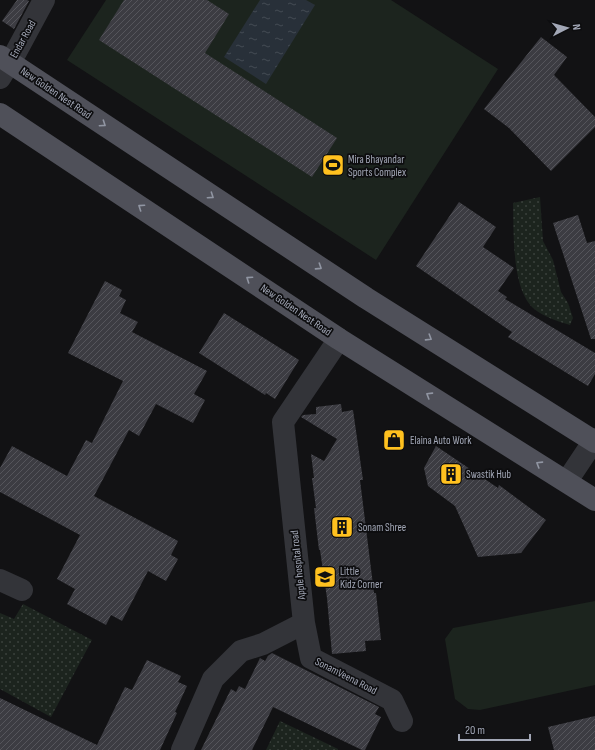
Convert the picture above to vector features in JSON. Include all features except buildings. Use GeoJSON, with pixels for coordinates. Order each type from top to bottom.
{"type":"FeatureCollection","features":[{"type":"Feature","properties":{"kind":"main road","name":"New Golden Nest Road"},"geometry":{"type":"LineString","coordinates":[[3,65],[366,298],[594,441]]}},
{"type":"Feature","properties":{"kind":"main road","name":"New Golden Nest Road"},"geometry":{"type":"LineString","coordinates":[[0,114],[340,339],[595,500]]}},
{"type":"Feature","properties":{"kind":"street","name":"Endar Road"},"geometry":{"type":"LineString","coordinates":[[3,65],[44,0]]}},
{"type":"Feature","properties":{"kind":"street","name":"Apple hospital road"},"geometry":{"type":"LineString","coordinates":[[304,624],[283,422],[340,339]]}},
{"type":"Feature","properties":{"kind":"street"},"geometry":{"type":"LineString","coordinates":[[567,482],[594,441]]}},
{"type":"Feature","properties":{"kind":"street"},"geometry":{"type":"LineString","coordinates":[[0,580],[22,590]]}},
{"type":"Feature","properties":{"kind":"street"},"geometry":{"type":"LineString","coordinates":[[182,750],[213,679],[241,651],[262,644],[304,624]]}},
{"type":"Feature","properties":{"kind":"street","name":"SonamVeena Road"},"geometry":{"type":"LineString","coordinates":[[304,624],[311,658],[392,700],[402,721]]}},
{"type":"Feature","properties":{"kind":"shaded area","name":"Mira Bhayandar Sports Complex"},"geometry":{"type":"Polygon","coordinates":[[[106,0],[391,0],[498,69],[376,260],[67,60],[106,0]]]}},
{"type":"Feature","properties":{"kind":"shaded area"},"geometry":{"type":"Polygon","coordinates":[[[540,197],[543,241],[553,260],[561,292],[568,303],[573,318],[570,325],[546,316],[533,308],[526,299],[517,273],[514,243],[513,203],[540,197]]]}},
{"type":"Feature","properties":{"kind":"shaded area"},"geometry":{"type":"Polygon","coordinates":[[[595,601],[595,685],[480,710],[468,709],[455,699],[445,639],[453,628],[595,601]]]}},
{"type":"Feature","properties":{"kind":"shaded area"},"geometry":{"type":"Polygon","coordinates":[[[23,604],[92,640],[51,717],[0,689],[0,613],[14,619],[23,604]]]}},
{"type":"Feature","properties":{"kind":"shaded area"},"geometry":{"type":"Polygon","coordinates":[[[280,721],[338,749],[338,750],[266,750],[280,721]]]}},
{"type":"Feature","properties":{"kind":"water"},"geometry":{"type":"Polygon","coordinates":[[[260,0],[306,0],[315,5],[266,84],[224,57],[260,0]]]}},
{"type":"Feature","properties":{"kind":"place","name":"Mira Bhayandar Sports Complex"},"geometry":{"type":"Point","coordinates":[333,165]}},
{"type":"Feature","properties":{"kind":"place","name":"Elaina Auto Work"},"geometry":{"type":"Point","coordinates":[394,440]}},
{"type":"Feature","properties":{"kind":"place","name":"Swastik Hub"},"geometry":{"type":"Point","coordinates":[451,474]}},
{"type":"Feature","properties":{"kind":"place","name":"Sonam Shree"},"geometry":{"type":"Point","coordinates":[342,527]}},
{"type":"Feature","properties":{"kind":"place","name":"Little Kidz Corner"},"geometry":{"type":"Point","coordinates":[325,577]}}]}
